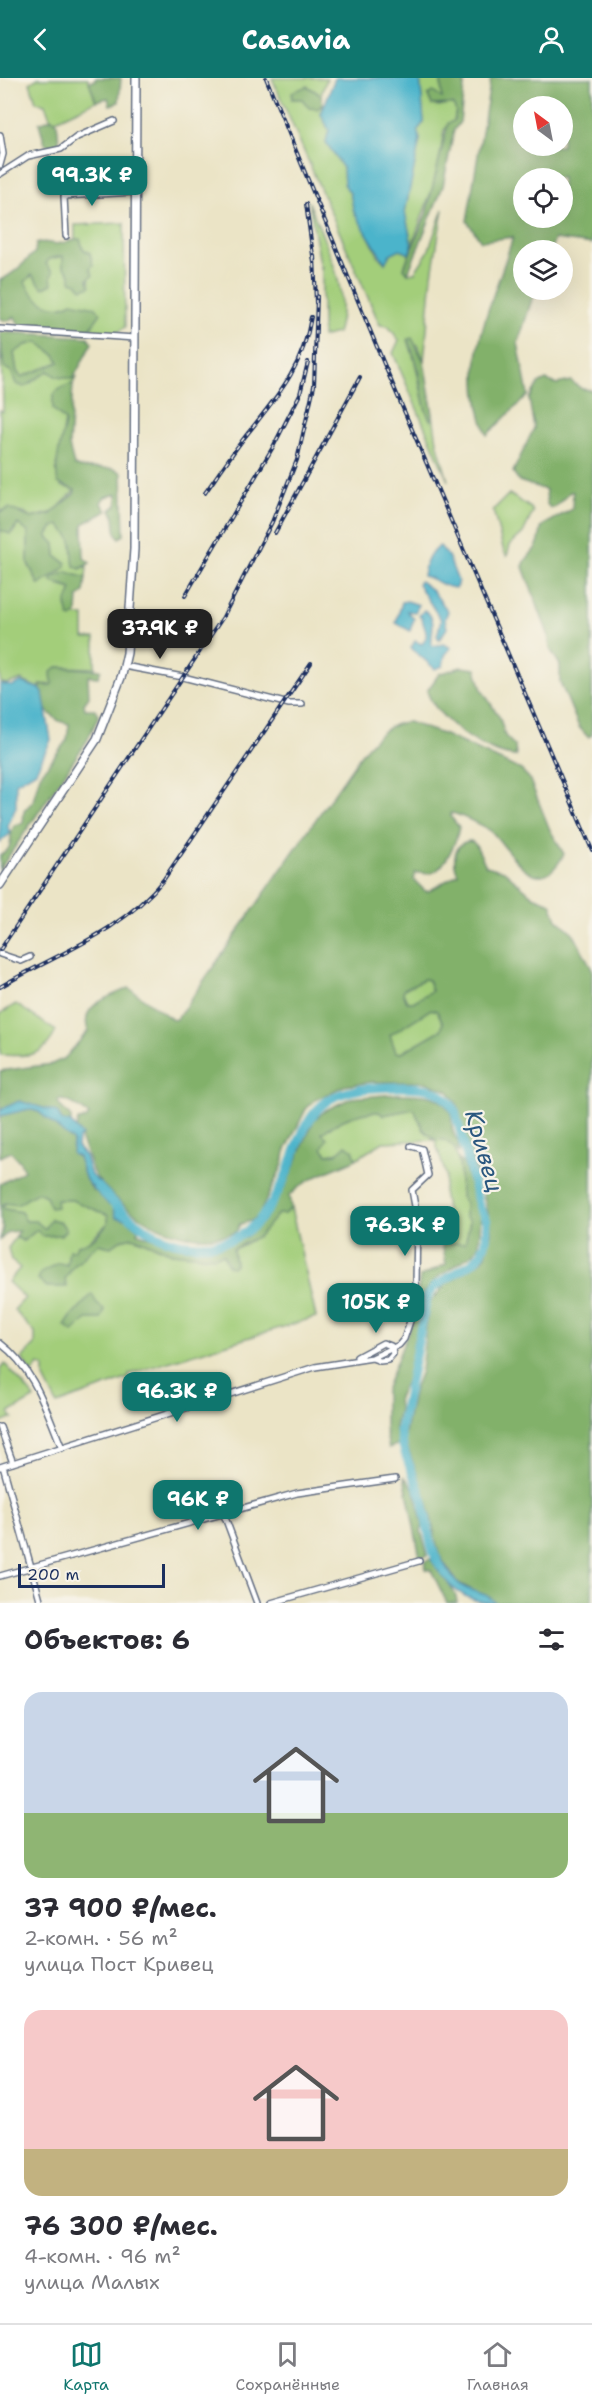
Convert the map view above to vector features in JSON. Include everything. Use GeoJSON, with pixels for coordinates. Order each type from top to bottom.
{"type":"FeatureCollection","features":[{"type":"Feature","properties":{"kind":"main road"},"geometry":{"type":"LineString","coordinates":[[0,885],[97,739],[107,720],[124,666],[132,599],[135,453],[136,78]]}},
{"type":"Feature","properties":{"kind":"street"},"geometry":{"type":"LineString","coordinates":[[0,174],[28,156],[61,149],[77,137],[114,121]]}},
{"type":"Feature","properties":{"kind":"street"},"geometry":{"type":"LineString","coordinates":[[0,135],[3,154],[0,165]]}},
{"type":"Feature","properties":{"kind":"street"},"geometry":{"type":"LineString","coordinates":[[66,236],[64,196],[135,192]]}},
{"type":"Feature","properties":{"kind":"street"},"geometry":{"type":"LineString","coordinates":[[0,329],[135,338]]}},
{"type":"Feature","properties":{"kind":"street"},"geometry":{"type":"LineString","coordinates":[[124,666],[190,679],[289,704],[302,704]]}},
{"type":"Feature","properties":{"kind":"street"},"geometry":{"type":"LineString","coordinates":[[0,954],[21,961],[30,957]]}},
{"type":"Feature","properties":{"kind":"street"},"geometry":{"type":"LineString","coordinates":[[392,1349],[404,1339],[412,1315],[417,1259],[417,1218],[412,1190],[428,1175],[422,1149],[411,1146]]}},
{"type":"Feature","properties":{"kind":"street"},"geometry":{"type":"LineString","coordinates":[[0,1343],[17,1356],[31,1376],[62,1448]]}},
{"type":"Feature","properties":{"kind":"street"},"geometry":{"type":"LineString","coordinates":[[350,1360],[383,1343],[392,1349]]}},
{"type":"Feature","properties":{"kind":"street"},"geometry":{"type":"LineString","coordinates":[[41,1603],[1,1467],[315,1367],[350,1360],[372,1358],[380,1361],[388,1360],[393,1354],[392,1349]]}},
{"type":"Feature","properties":{"kind":"street"},"geometry":{"type":"LineString","coordinates":[[0,1427],[13,1463]]}},
{"type":"Feature","properties":{"kind":"street"},"geometry":{"type":"LineString","coordinates":[[0,1576],[223,1512],[308,1491],[394,1479]]}},
{"type":"Feature","properties":{"kind":"street"},"geometry":{"type":"LineString","coordinates":[[223,1512],[257,1603]]}},
{"type":"Feature","properties":{"kind":"street"},"geometry":{"type":"LineString","coordinates":[[271,1603],[420,1561]]}},
{"type":"Feature","properties":{"kind":"green space"},"geometry":{"type":"Polygon","coordinates":[[[38,78],[88,78],[96,101],[56,120],[50,118],[45,104],[36,102],[30,83],[38,78]]]}},
{"type":"Feature","properties":{"kind":"green space"},"geometry":{"type":"Polygon","coordinates":[[[95,78],[121,78],[119,102],[110,105],[108,98],[96,101],[89,82],[96,80],[95,78]]]}},
{"type":"Feature","properties":{"kind":"green space"},"geometry":{"type":"Polygon","coordinates":[[[272,78],[327,78],[321,95],[307,86],[292,99],[302,99],[317,109],[323,104],[321,114],[329,130],[326,142],[343,168],[344,184],[350,193],[354,212],[379,257],[385,263],[390,254],[400,249],[409,254],[404,268],[408,273],[415,272],[428,252],[443,209],[432,275],[424,361],[418,345],[410,346],[425,406],[431,420],[433,414],[437,442],[448,481],[393,353],[399,340],[388,326],[380,325],[272,78]]]}},
{"type":"Feature","properties":{"kind":"green space"},"geometry":{"type":"Polygon","coordinates":[[[420,78],[441,78],[442,99],[428,96],[432,105],[453,103],[456,110],[454,121],[444,130],[437,175],[412,245],[405,212],[420,139],[417,131],[424,122],[420,78]]]}},
{"type":"Feature","properties":{"kind":"green space"},"geometry":{"type":"Polygon","coordinates":[[[441,78],[465,78],[460,122],[454,130],[443,186],[408,273],[404,268],[426,214],[448,123],[454,121],[456,111],[453,104],[432,105],[428,95],[433,92],[442,98],[441,78]]]}},
{"type":"Feature","properties":{"kind":"green space"},"geometry":{"type":"Polygon","coordinates":[[[491,78],[592,78],[592,244],[555,239],[513,240],[513,300],[532,300],[518,343],[528,395],[487,435],[479,408],[476,383],[477,358],[481,334],[513,237],[481,241],[467,221],[491,78]]]}},
{"type":"Feature","properties":{"kind":"green space"},"geometry":{"type":"Polygon","coordinates":[[[307,86],[321,95],[323,104],[317,109],[309,108],[302,99],[292,99],[292,92],[307,86]]]}},
{"type":"Feature","properties":{"kind":"green space"},"geometry":{"type":"Polygon","coordinates":[[[50,119],[56,120],[60,145],[53,147],[45,144],[39,123],[50,119]]]}},
{"type":"Feature","properties":{"kind":"green space"},"geometry":{"type":"Polygon","coordinates":[[[309,202],[334,266],[341,300],[341,316],[337,333],[322,337],[322,266],[321,269],[309,202]]]}},
{"type":"Feature","properties":{"kind":"green space"},"geometry":{"type":"Polygon","coordinates":[[[124,223],[125,327],[116,334],[87,333],[65,307],[52,306],[36,298],[24,282],[49,259],[64,256],[90,287],[90,253],[83,249],[80,240],[75,239],[75,225],[124,223]]]}},
{"type":"Feature","properties":{"kind":"green space"},"geometry":{"type":"Polygon","coordinates":[[[80,239],[83,249],[90,253],[93,265],[90,268],[93,275],[88,279],[90,286],[82,289],[77,283],[71,281],[69,272],[63,266],[63,256],[49,259],[46,264],[53,272],[52,284],[43,288],[32,275],[25,282],[33,294],[51,306],[72,302],[95,307],[101,313],[87,333],[36,329],[19,325],[15,317],[8,321],[0,319],[0,280],[14,272],[35,252],[36,244],[43,242],[57,244],[80,239]]]}},
{"type":"Feature","properties":{"kind":"green space"},"geometry":{"type":"Polygon","coordinates":[[[0,332],[88,337],[92,343],[73,379],[57,377],[48,371],[24,387],[16,384],[11,371],[4,368],[0,332]],[[38,342],[26,345],[14,353],[17,372],[21,377],[59,362],[56,356],[38,342]]]}},
{"type":"Feature","properties":{"kind":"green space"},"geometry":{"type":"Polygon","coordinates":[[[412,338],[424,361],[433,414],[431,421],[425,408],[417,366],[408,339],[412,338]]]}},
{"type":"Feature","properties":{"kind":"green space"},"geometry":{"type":"Polygon","coordinates":[[[38,342],[56,356],[59,363],[22,377],[17,372],[14,353],[26,345],[38,342]]]}},
{"type":"Feature","properties":{"kind":"green space"},"geometry":{"type":"Polygon","coordinates":[[[0,344],[3,349],[2,360],[30,384],[40,373],[48,371],[57,377],[73,379],[76,377],[53,409],[65,421],[61,453],[56,464],[61,486],[75,490],[54,512],[31,518],[24,513],[1,510],[0,512],[0,410],[3,412],[3,403],[0,344]]]}},
{"type":"Feature","properties":{"kind":"green space"},"geometry":{"type":"Polygon","coordinates":[[[546,380],[557,384],[571,381],[582,389],[592,390],[592,735],[588,737],[579,727],[560,682],[560,665],[550,649],[548,634],[523,567],[538,544],[542,526],[572,509],[573,492],[570,492],[555,507],[550,508],[547,504],[546,490],[519,481],[513,472],[534,428],[529,399],[538,384],[546,380]]]}},
{"type":"Feature","properties":{"kind":"green space"},"geometry":{"type":"Polygon","coordinates":[[[73,384],[69,446],[74,465],[117,470],[122,473],[124,535],[119,538],[117,535],[111,510],[117,505],[117,494],[105,497],[101,502],[107,511],[83,524],[84,558],[90,563],[80,569],[74,566],[72,544],[68,535],[59,525],[53,527],[47,536],[55,544],[56,556],[66,563],[66,567],[39,585],[28,563],[28,532],[18,524],[10,534],[0,530],[0,512],[9,508],[31,518],[51,514],[74,494],[75,490],[58,483],[57,460],[65,421],[53,409],[56,392],[73,384]]]}},
{"type":"Feature","properties":{"kind":"green space"},"geometry":{"type":"Polygon","coordinates":[[[509,494],[531,508],[533,512],[523,533],[510,545],[507,556],[493,510],[509,494]]]}},
{"type":"Feature","properties":{"kind":"green space"},"geometry":{"type":"Polygon","coordinates":[[[18,524],[28,532],[28,564],[39,585],[54,573],[60,572],[66,563],[56,556],[55,544],[47,536],[53,527],[59,524],[69,533],[75,555],[73,562],[80,569],[87,566],[86,578],[67,572],[53,578],[58,585],[72,589],[66,604],[69,616],[84,616],[84,638],[95,638],[95,668],[57,667],[52,684],[40,685],[40,689],[21,680],[6,684],[0,682],[0,530],[13,533],[18,524]]]}},
{"type":"Feature","properties":{"kind":"green space"},"geometry":{"type":"Polygon","coordinates":[[[67,572],[86,578],[84,593],[78,597],[77,613],[72,618],[69,617],[66,604],[72,589],[52,582],[52,578],[67,572]]]}},
{"type":"Feature","properties":{"kind":"green space"},"geometry":{"type":"Polygon","coordinates":[[[57,667],[101,670],[98,677],[88,676],[89,697],[84,704],[85,709],[95,709],[99,715],[87,741],[0,869],[0,855],[10,846],[14,826],[23,823],[24,811],[33,801],[40,775],[67,740],[69,724],[59,721],[43,708],[40,689],[43,684],[48,686],[52,684],[51,672],[57,667]]]}},
{"type":"Feature","properties":{"kind":"green space"},"geometry":{"type":"Polygon","coordinates":[[[461,667],[476,669],[482,690],[500,718],[505,736],[515,746],[516,756],[491,750],[464,734],[440,713],[432,702],[427,691],[439,674],[461,667]]]}},
{"type":"Feature","properties":{"kind":"green space"},"geometry":{"type":"Polygon","coordinates":[[[408,722],[445,735],[521,770],[529,778],[550,830],[564,854],[554,868],[545,875],[535,875],[517,861],[492,832],[451,813],[451,817],[459,827],[450,852],[438,869],[429,874],[415,873],[414,880],[425,891],[429,891],[458,874],[455,853],[457,848],[465,842],[471,841],[476,845],[486,866],[504,871],[533,896],[551,903],[557,919],[573,933],[592,969],[592,1603],[496,1603],[457,1582],[439,1555],[428,1504],[404,1438],[414,1389],[421,1371],[429,1303],[446,1284],[482,1261],[486,1255],[492,1229],[481,1185],[461,1129],[459,1107],[448,1091],[425,1082],[371,1082],[344,1086],[315,1100],[306,1109],[285,1152],[283,1164],[259,1215],[251,1221],[240,1224],[236,1232],[203,1237],[170,1232],[155,1225],[127,1207],[102,1185],[93,1172],[80,1138],[82,1136],[76,1129],[78,1120],[86,1119],[89,1115],[78,1107],[70,1102],[58,1100],[59,1105],[71,1117],[71,1123],[67,1124],[62,1121],[57,1112],[35,1106],[14,1105],[0,1110],[0,1071],[52,1064],[65,1058],[88,1031],[86,1022],[92,1008],[105,998],[129,988],[173,1020],[177,1019],[362,753],[382,732],[408,722]],[[424,979],[404,989],[403,993],[407,1002],[413,1002],[432,991],[428,980],[424,979]],[[431,1009],[390,1035],[396,1052],[401,1053],[441,1030],[443,1023],[437,1011],[431,1009]]]}},
{"type":"Feature","properties":{"kind":"green space"},"geometry":{"type":"Polygon","coordinates":[[[424,979],[428,980],[432,992],[413,1002],[407,1002],[403,993],[404,989],[424,979]]]}},
{"type":"Feature","properties":{"kind":"green space"},"geometry":{"type":"Polygon","coordinates":[[[16,1004],[56,1031],[46,1047],[33,1054],[0,1055],[0,1014],[16,1004]]]}},
{"type":"Feature","properties":{"kind":"green space"},"geometry":{"type":"Polygon","coordinates":[[[431,1009],[437,1011],[443,1023],[441,1030],[401,1053],[396,1053],[389,1035],[431,1009]]]}},
{"type":"Feature","properties":{"kind":"green space"},"geometry":{"type":"Polygon","coordinates":[[[397,1094],[429,1096],[442,1102],[452,1116],[452,1129],[458,1140],[459,1152],[446,1141],[435,1140],[424,1130],[414,1109],[383,1115],[379,1112],[363,1113],[335,1124],[322,1133],[327,1139],[322,1148],[327,1154],[336,1154],[346,1145],[353,1150],[356,1159],[296,1189],[289,1196],[291,1208],[284,1214],[278,1214],[259,1236],[233,1249],[235,1264],[232,1267],[228,1266],[223,1254],[214,1257],[172,1253],[133,1237],[120,1240],[111,1247],[98,1244],[74,1266],[65,1279],[67,1287],[47,1287],[38,1279],[41,1273],[59,1263],[67,1265],[69,1250],[74,1251],[77,1245],[86,1243],[98,1235],[108,1223],[108,1215],[72,1200],[56,1200],[57,1207],[50,1208],[46,1196],[38,1192],[17,1205],[5,1203],[2,1206],[5,1209],[21,1212],[26,1221],[36,1221],[45,1229],[51,1219],[61,1222],[66,1230],[61,1235],[42,1236],[37,1230],[23,1241],[16,1237],[19,1231],[8,1232],[0,1240],[3,1228],[0,1218],[0,1184],[24,1171],[11,1152],[0,1157],[0,1115],[29,1109],[39,1112],[73,1141],[86,1180],[92,1189],[113,1205],[117,1217],[126,1219],[138,1229],[138,1233],[179,1246],[199,1248],[214,1247],[246,1237],[264,1220],[286,1185],[314,1120],[326,1110],[351,1098],[397,1094]]]}},
{"type":"Feature","properties":{"kind":"green space"},"geometry":{"type":"Polygon","coordinates":[[[414,1109],[424,1130],[435,1140],[383,1142],[356,1159],[353,1150],[327,1154],[322,1148],[322,1133],[349,1118],[363,1113],[379,1112],[383,1115],[414,1109]]]}},
{"type":"Feature","properties":{"kind":"green space"},"geometry":{"type":"Polygon","coordinates":[[[442,1139],[453,1144],[456,1151],[466,1216],[470,1221],[466,1243],[442,1243],[451,1235],[443,1192],[446,1176],[435,1140],[442,1139]]]}},
{"type":"Feature","properties":{"kind":"green space"},"geometry":{"type":"Polygon","coordinates":[[[459,1160],[464,1164],[475,1203],[481,1212],[479,1245],[474,1253],[437,1278],[422,1295],[421,1325],[414,1341],[410,1374],[398,1397],[399,1410],[395,1427],[399,1444],[389,1448],[385,1429],[385,1391],[413,1319],[420,1277],[446,1264],[442,1243],[465,1243],[470,1221],[465,1216],[465,1203],[461,1197],[459,1160]]]}},
{"type":"Feature","properties":{"kind":"green space"},"geometry":{"type":"Polygon","coordinates":[[[37,1192],[56,1200],[72,1200],[108,1214],[108,1223],[84,1245],[79,1244],[74,1251],[69,1251],[67,1265],[41,1273],[67,1284],[64,1279],[74,1266],[98,1244],[111,1247],[120,1240],[133,1237],[172,1253],[224,1254],[228,1266],[235,1264],[233,1249],[252,1239],[278,1214],[284,1214],[291,1208],[316,1317],[129,1374],[129,1378],[57,1404],[44,1378],[44,1367],[38,1365],[32,1375],[22,1358],[35,1345],[35,1333],[14,1310],[25,1298],[8,1282],[20,1268],[11,1260],[8,1248],[16,1237],[23,1241],[37,1230],[43,1236],[61,1235],[25,1221],[20,1212],[5,1209],[2,1206],[28,1198],[37,1192]]]}},
{"type":"Feature","properties":{"kind":"green space"},"geometry":{"type":"Polygon","coordinates":[[[92,1294],[97,1304],[105,1310],[101,1319],[87,1319],[73,1332],[65,1326],[92,1294]]]}},
{"type":"Feature","properties":{"kind":"green space"},"geometry":{"type":"Polygon","coordinates":[[[5,1364],[35,1398],[9,1413],[13,1418],[1,1423],[0,1369],[5,1364]]]}},
{"type":"Feature","properties":{"kind":"green space"},"geometry":{"type":"Polygon","coordinates":[[[404,1476],[414,1489],[423,1526],[421,1531],[428,1555],[420,1558],[404,1476]]]}},
{"type":"Feature","properties":{"kind":"green space"},"geometry":{"type":"Polygon","coordinates":[[[431,1559],[450,1586],[457,1603],[447,1603],[431,1570],[426,1569],[424,1561],[431,1559]]]}},
{"type":"Feature","properties":{"kind":"water"},"geometry":{"type":"Polygon","coordinates":[[[335,78],[420,78],[424,122],[417,131],[420,139],[405,212],[412,245],[409,254],[400,249],[390,254],[385,263],[354,212],[350,193],[344,184],[343,168],[326,142],[329,130],[321,114],[335,78]]]}},
{"type":"Feature","properties":{"kind":"water"},"geometry":{"type":"Polygon","coordinates":[[[440,546],[448,556],[458,581],[456,588],[423,576],[428,558],[440,546]]]}},
{"type":"Feature","properties":{"kind":"water"},"geometry":{"type":"Polygon","coordinates":[[[420,581],[432,590],[448,611],[445,619],[447,628],[439,640],[437,636],[441,620],[418,584],[420,581]]]}},
{"type":"Feature","properties":{"kind":"water"},"geometry":{"type":"Polygon","coordinates":[[[407,601],[419,605],[415,612],[407,611],[414,619],[410,631],[396,623],[402,602],[407,601]]]}},
{"type":"Feature","properties":{"kind":"water"},"geometry":{"type":"Polygon","coordinates":[[[424,610],[433,622],[432,646],[444,644],[451,648],[445,655],[443,666],[435,669],[411,648],[415,641],[422,644],[425,640],[426,631],[422,618],[419,616],[424,610]]]}},
{"type":"Feature","properties":{"kind":"water"},"geometry":{"type":"Polygon","coordinates":[[[21,682],[40,689],[43,693],[51,740],[36,771],[16,783],[16,807],[8,826],[10,834],[0,842],[0,684],[12,686],[21,682]]]}},
{"type":"Feature","properties":{"kind":"water"},"geometry":{"type":"Polygon","coordinates":[[[19,1101],[57,1112],[62,1121],[71,1123],[82,1136],[78,1139],[77,1147],[85,1156],[91,1175],[102,1185],[106,1195],[122,1207],[126,1219],[116,1217],[113,1205],[108,1204],[86,1180],[78,1157],[72,1154],[73,1141],[39,1112],[29,1109],[0,1116],[0,1110],[19,1101]]]}},
{"type":"Feature","properties":{"kind":"water"},"geometry":{"type":"Polygon","coordinates":[[[439,1555],[457,1582],[486,1595],[496,1603],[474,1600],[457,1591],[443,1577],[431,1559],[439,1555]]]}},
{"type":"Feature","properties":{"kind":"waterway","name":"Кривец"},"geometry":{"type":"LineString","coordinates":[[98,1187],[133,1220],[156,1235],[192,1245],[218,1243],[241,1235],[266,1212],[283,1182],[309,1121],[315,1112],[330,1099],[359,1090],[409,1087],[432,1090],[450,1103],[455,1111],[479,1206],[487,1221],[486,1241],[481,1254],[472,1263],[434,1287],[427,1297],[400,1431],[404,1450],[423,1502],[433,1551],[440,1566]]}},
{"type":"Feature","properties":{"kind":"railway"},"geometry":{"type":"LineString","coordinates":[[266,78],[384,364],[592,850]]}},
{"type":"Feature","properties":{"kind":"railway"},"geometry":{"type":"LineString","coordinates":[[306,204],[314,263]]}},
{"type":"Feature","properties":{"kind":"railway"},"geometry":{"type":"LineString","coordinates":[[314,255],[316,303]]}},
{"type":"Feature","properties":{"kind":"railway"},"geometry":{"type":"LineString","coordinates":[[0,950],[223,617],[272,522],[297,460],[314,386],[317,296]]}},
{"type":"Feature","properties":{"kind":"railway"},"geometry":{"type":"LineString","coordinates":[[205,493],[288,379],[302,351],[311,317]]}},
{"type":"Feature","properties":{"kind":"railway"},"geometry":{"type":"LineString","coordinates":[[185,596],[273,447],[300,394],[308,362]]}},
{"type":"Feature","properties":{"kind":"railway"},"geometry":{"type":"LineString","coordinates":[[275,533],[360,377]]}},
{"type":"Feature","properties":{"kind":"railway"},"geometry":{"type":"LineString","coordinates":[[0,987],[109,928],[147,898],[164,879],[311,663]]}}]}
